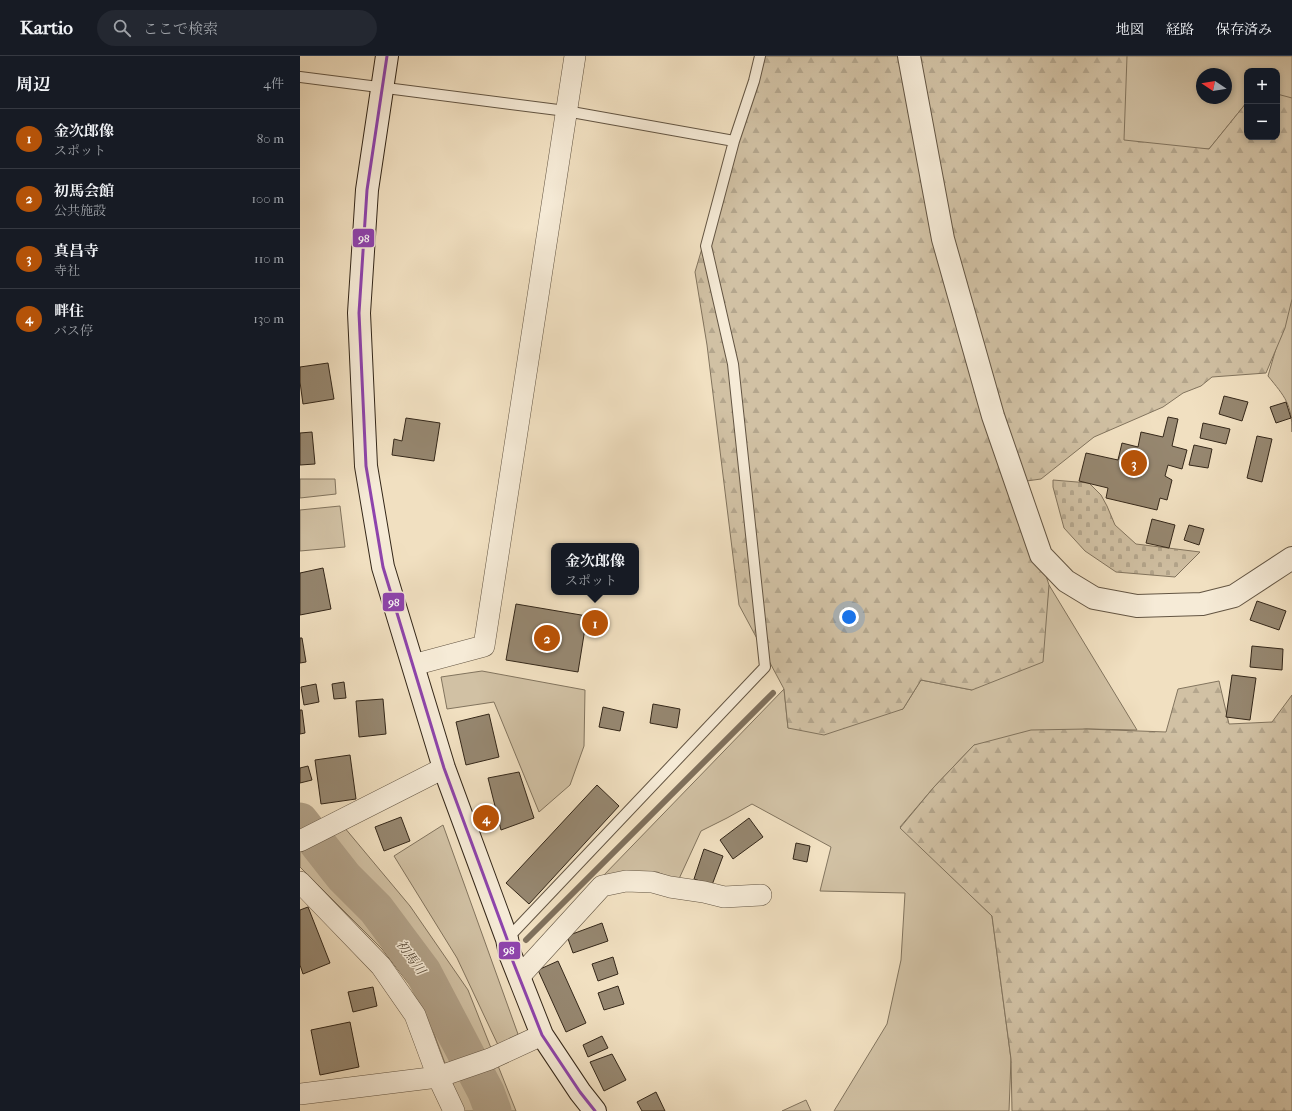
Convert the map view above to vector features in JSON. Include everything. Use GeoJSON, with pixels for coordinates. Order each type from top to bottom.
{"type":"FeatureCollection","features":[{"type":"Feature","properties":{"kind":"main road"},"geometry":{"type":"LineString","coordinates":[[387,56],[367,190],[359,313],[366,466],[383,567],[444,768],[507,939],[510,954],[542,1035],[580,1092],[595,1111]]}},
{"type":"Feature","properties":{"kind":"main road"},"geometry":{"type":"LineString","coordinates":[[909,56],[944,239],[993,416],[1041,555],[1066,581],[1094,598],[1137,606],[1202,604],[1234,596],[1292,558]]}},
{"type":"Feature","properties":{"kind":"street"},"geometry":{"type":"LineString","coordinates":[[413,665],[484,646],[575,56]]}},
{"type":"Feature","properties":{"kind":"street"},"geometry":{"type":"LineString","coordinates":[[300,842],[444,768]]}},
{"type":"Feature","properties":{"kind":"street"},"geometry":{"type":"LineString","coordinates":[[519,977],[602,886],[626,881],[652,882],[670,887],[704,892],[724,897],[761,895]]}},
{"type":"Feature","properties":{"kind":"street"},"geometry":{"type":"LineString","coordinates":[[300,882],[381,966],[415,1015],[442,1076],[454,1111]]}},
{"type":"Feature","properties":{"kind":"street"},"geometry":{"type":"LineString","coordinates":[[300,1094],[442,1076],[490,1059],[542,1035]]}},
{"type":"Feature","properties":{"kind":"lane"},"geometry":{"type":"LineString","coordinates":[[507,939],[765,667],[733,364],[706,246],[734,141],[754,81],[760,56]]}},
{"type":"Feature","properties":{"kind":"lane"},"geometry":{"type":"LineString","coordinates":[[300,77],[566,111],[734,141]]}},
{"type":"Feature","properties":{"kind":"green space"},"geometry":{"type":"Polygon","coordinates":[[[759,56],[1127,56],[1124,140],[1209,149],[1244,106],[1244,140],[1280,140],[1280,95],[1292,98],[1292,299],[1285,328],[1266,373],[1212,377],[1201,386],[1183,393],[1163,407],[1094,437],[1041,479],[1012,483],[1017,485],[1049,585],[1043,662],[972,690],[921,680],[903,709],[824,735],[788,728],[784,689],[739,605],[707,345],[695,272],[759,56]]]}},
{"type":"Feature","properties":{"kind":"green space"},"geometry":{"type":"Polygon","coordinates":[[[1125,56],[1292,56],[1292,100],[1280,96],[1280,68],[1244,68],[1244,106],[1209,149],[1121,146],[1125,56]]]}},
{"type":"Feature","properties":{"kind":"green space"},"geometry":{"type":"Polygon","coordinates":[[[1292,293],[1292,422],[1291,414],[1286,401],[1268,376],[1292,293]]]}},
{"type":"Feature","properties":{"kind":"green space"},"geometry":{"type":"Polygon","coordinates":[[[300,479],[335,479],[336,494],[300,498],[300,479]]]}},
{"type":"Feature","properties":{"kind":"green space"},"geometry":{"type":"Polygon","coordinates":[[[1053,480],[1089,483],[1101,495],[1115,525],[1136,544],[1200,552],[1175,577],[1116,572],[1085,551],[1064,528],[1053,487],[1053,480]]]}},
{"type":"Feature","properties":{"kind":"green space"},"geometry":{"type":"Polygon","coordinates":[[[340,506],[345,547],[300,551],[300,510],[340,506]]]}},
{"type":"Feature","properties":{"kind":"green space"},"geometry":{"type":"Polygon","coordinates":[[[1049,585],[1137,730],[1086,729],[974,745],[934,787],[900,827],[992,916],[1011,1059],[1009,1111],[834,1111],[887,1024],[901,960],[905,893],[820,891],[831,847],[752,804],[701,831],[678,881],[657,872],[602,877],[784,689],[788,728],[903,709],[921,680],[972,690],[1047,603],[1049,585]]]}},
{"type":"Feature","properties":{"kind":"green space"},"geometry":{"type":"Polygon","coordinates":[[[482,671],[585,690],[584,746],[570,785],[539,812],[494,702],[447,709],[441,677],[482,671]]]}},
{"type":"Feature","properties":{"kind":"green space"},"geometry":{"type":"Polygon","coordinates":[[[1219,681],[1229,724],[1272,722],[1292,695],[1292,1111],[1012,1111],[1011,1059],[992,916],[900,828],[934,787],[974,745],[1031,730],[1086,729],[1166,732],[1178,689],[1219,681]]]}},
{"type":"Feature","properties":{"kind":"green space"},"geometry":{"type":"Polygon","coordinates":[[[339,821],[410,906],[468,990],[516,1111],[463,1111],[422,1001],[382,949],[300,867],[300,841],[339,821]]]}},
{"type":"Feature","properties":{"kind":"green space"},"geometry":{"type":"Polygon","coordinates":[[[443,825],[519,1037],[498,1045],[457,958],[394,856],[443,825]]]}},
{"type":"Feature","properties":{"kind":"green space"},"geometry":{"type":"Polygon","coordinates":[[[806,1100],[811,1111],[782,1111],[806,1100]]]}},
{"type":"Feature","properties":{"kind":"building"},"geometry":{"type":"Polygon","coordinates":[[[328,363],[334,399],[303,404],[300,382],[300,367],[328,363]]]}},
{"type":"Feature","properties":{"kind":"building"},"geometry":{"type":"Polygon","coordinates":[[[1224,396],[1248,402],[1242,421],[1219,414],[1224,396]]]}},
{"type":"Feature","properties":{"kind":"building"},"geometry":{"type":"Polygon","coordinates":[[[1286,402],[1291,418],[1276,423],[1270,407],[1286,402]]]}},
{"type":"Feature","properties":{"kind":"building"},"geometry":{"type":"Polygon","coordinates":[[[1168,417],[1178,419],[1172,446],[1187,450],[1182,469],[1168,465],[1165,476],[1172,480],[1167,500],[1160,498],[1157,510],[1106,498],[1108,488],[1079,481],[1086,453],[1118,460],[1122,443],[1138,447],[1141,432],[1163,437],[1168,417]]]}},
{"type":"Feature","properties":{"kind":"building"},"geometry":{"type":"Polygon","coordinates":[[[406,418],[440,423],[434,461],[392,455],[394,439],[402,441],[406,418]]]}},
{"type":"Feature","properties":{"kind":"building"},"geometry":{"type":"Polygon","coordinates":[[[1203,423],[1230,429],[1226,444],[1200,438],[1203,423]]]}},
{"type":"Feature","properties":{"kind":"building"},"geometry":{"type":"Polygon","coordinates":[[[312,432],[315,464],[300,465],[300,433],[312,432]]]}},
{"type":"Feature","properties":{"kind":"building"},"geometry":{"type":"Polygon","coordinates":[[[1257,436],[1272,439],[1262,482],[1247,478],[1257,436]]]}},
{"type":"Feature","properties":{"kind":"building"},"geometry":{"type":"Polygon","coordinates":[[[1194,445],[1212,449],[1208,468],[1189,465],[1194,445]]]}},
{"type":"Feature","properties":{"kind":"building"},"geometry":{"type":"Polygon","coordinates":[[[1152,519],[1175,525],[1169,548],[1146,543],[1152,519]]]}},
{"type":"Feature","properties":{"kind":"building"},"geometry":{"type":"Polygon","coordinates":[[[1189,525],[1204,529],[1199,545],[1184,540],[1189,525]]]}},
{"type":"Feature","properties":{"kind":"building"},"geometry":{"type":"Polygon","coordinates":[[[323,568],[331,609],[300,615],[300,573],[323,568]]]}},
{"type":"Feature","properties":{"kind":"building"},"geometry":{"type":"Polygon","coordinates":[[[1257,601],[1286,611],[1279,630],[1250,620],[1257,601]]]}},
{"type":"Feature","properties":{"kind":"building"},"geometry":{"type":"Polygon","coordinates":[[[516,604],[587,616],[578,672],[506,660],[516,604]]]}},
{"type":"Feature","properties":{"kind":"building"},"geometry":{"type":"Polygon","coordinates":[[[300,638],[302,638],[306,662],[300,663],[300,638]]]}},
{"type":"Feature","properties":{"kind":"building"},"geometry":{"type":"Polygon","coordinates":[[[1252,646],[1283,649],[1282,670],[1250,667],[1252,646]]]}},
{"type":"Feature","properties":{"kind":"building"},"geometry":{"type":"Polygon","coordinates":[[[1232,675],[1256,678],[1250,720],[1226,717],[1232,675]]]}},
{"type":"Feature","properties":{"kind":"building"},"geometry":{"type":"Polygon","coordinates":[[[344,682],[346,698],[334,699],[332,684],[344,682]]]}},
{"type":"Feature","properties":{"kind":"building"},"geometry":{"type":"Polygon","coordinates":[[[316,684],[319,702],[304,705],[301,687],[316,684]]]}},
{"type":"Feature","properties":{"kind":"building"},"geometry":{"type":"Polygon","coordinates":[[[383,699],[386,734],[359,737],[356,701],[383,699]]]}},
{"type":"Feature","properties":{"kind":"building"},"geometry":{"type":"Polygon","coordinates":[[[653,704],[680,709],[677,728],[650,723],[653,704]]]}},
{"type":"Feature","properties":{"kind":"building"},"geometry":{"type":"Polygon","coordinates":[[[603,707],[624,712],[620,731],[599,727],[603,707]]]}},
{"type":"Feature","properties":{"kind":"building"},"geometry":{"type":"Polygon","coordinates":[[[300,710],[302,710],[305,733],[300,734],[300,710]]]}},
{"type":"Feature","properties":{"kind":"building"},"geometry":{"type":"Polygon","coordinates":[[[489,714],[499,757],[466,765],[456,722],[489,714]]]}},
{"type":"Feature","properties":{"kind":"building"},"geometry":{"type":"Polygon","coordinates":[[[350,755],[356,799],[321,804],[315,760],[350,755]]]}},
{"type":"Feature","properties":{"kind":"building"},"geometry":{"type":"Polygon","coordinates":[[[308,766],[312,780],[300,783],[300,768],[308,766]]]}},
{"type":"Feature","properties":{"kind":"building"},"geometry":{"type":"Polygon","coordinates":[[[519,772],[534,818],[501,830],[488,778],[519,772]]]}},
{"type":"Feature","properties":{"kind":"building"},"geometry":{"type":"Polygon","coordinates":[[[597,785],[619,806],[529,904],[506,883],[597,785]]]}},
{"type":"Feature","properties":{"kind":"building"},"geometry":{"type":"Polygon","coordinates":[[[401,817],[410,841],[384,851],[375,827],[401,817]]]}},
{"type":"Feature","properties":{"kind":"building"},"geometry":{"type":"Polygon","coordinates":[[[749,818],[763,837],[733,859],[720,840],[749,818]]]}},
{"type":"Feature","properties":{"kind":"building"},"geometry":{"type":"Polygon","coordinates":[[[796,843],[810,846],[807,862],[793,859],[796,843]]]}},
{"type":"Feature","properties":{"kind":"building"},"geometry":{"type":"Polygon","coordinates":[[[704,849],[723,856],[712,885],[694,879],[704,849]]]}},
{"type":"Feature","properties":{"kind":"building"},"geometry":{"type":"Polygon","coordinates":[[[308,907],[330,963],[303,974],[300,965],[300,910],[308,907]]]}},
{"type":"Feature","properties":{"kind":"building"},"geometry":{"type":"Polygon","coordinates":[[[602,923],[608,941],[573,953],[567,936],[602,923]]]}},
{"type":"Feature","properties":{"kind":"building"},"geometry":{"type":"Polygon","coordinates":[[[613,957],[618,974],[598,981],[592,964],[613,957]]]}},
{"type":"Feature","properties":{"kind":"building"},"geometry":{"type":"Polygon","coordinates":[[[558,961],[586,1023],[566,1032],[538,970],[558,961]]]}},
{"type":"Feature","properties":{"kind":"building"},"geometry":{"type":"Polygon","coordinates":[[[618,986],[624,1004],[604,1010],[598,993],[618,986]]]}},
{"type":"Feature","properties":{"kind":"building"},"geometry":{"type":"Polygon","coordinates":[[[373,987],[377,1006],[353,1012],[348,992],[373,987]]]}},
{"type":"Feature","properties":{"kind":"building"},"geometry":{"type":"Polygon","coordinates":[[[350,1022],[359,1067],[320,1075],[311,1030],[350,1022]]]}},
{"type":"Feature","properties":{"kind":"building"},"geometry":{"type":"Polygon","coordinates":[[[602,1036],[608,1048],[588,1057],[583,1045],[602,1036]]]}},
{"type":"Feature","properties":{"kind":"building"},"geometry":{"type":"Polygon","coordinates":[[[612,1054],[626,1080],[604,1091],[590,1062],[612,1054]]]}},
{"type":"Feature","properties":{"kind":"building"},"geometry":{"type":"Polygon","coordinates":[[[656,1092],[665,1111],[642,1111],[637,1102],[656,1092]]]}},
{"type":"Feature","properties":{"kind":"waterway"},"geometry":{"type":"LineString","coordinates":[[526,940],[773,693]]}},
{"type":"Feature","properties":{"kind":"waterway","name":"初馬川"},"geometry":{"type":"LineString","coordinates":[[300,821],[344,877],[376,909],[423,972],[486,1092],[493,1111]]}},
{"type":"Feature","properties":{"kind":"transit line","name":"98"},"geometry":{"type":"LineString","coordinates":[[387,56],[367,190],[359,313],[366,466],[383,567],[444,768],[507,939],[510,954],[542,1035],[580,1092],[595,1111]]}},
{"type":"Feature","properties":{"kind":"place","name":"真昌寺"},"geometry":{"type":"Point","coordinates":[1134,463]}},
{"type":"Feature","properties":{"kind":"place","name":"金次郎像"},"geometry":{"type":"Point","coordinates":[595,623]}},
{"type":"Feature","properties":{"kind":"place","name":"初馬会館"},"geometry":{"type":"Point","coordinates":[547,638]}},
{"type":"Feature","properties":{"kind":"place","name":"畔住"},"geometry":{"type":"Point","coordinates":[486,818]}}]}
